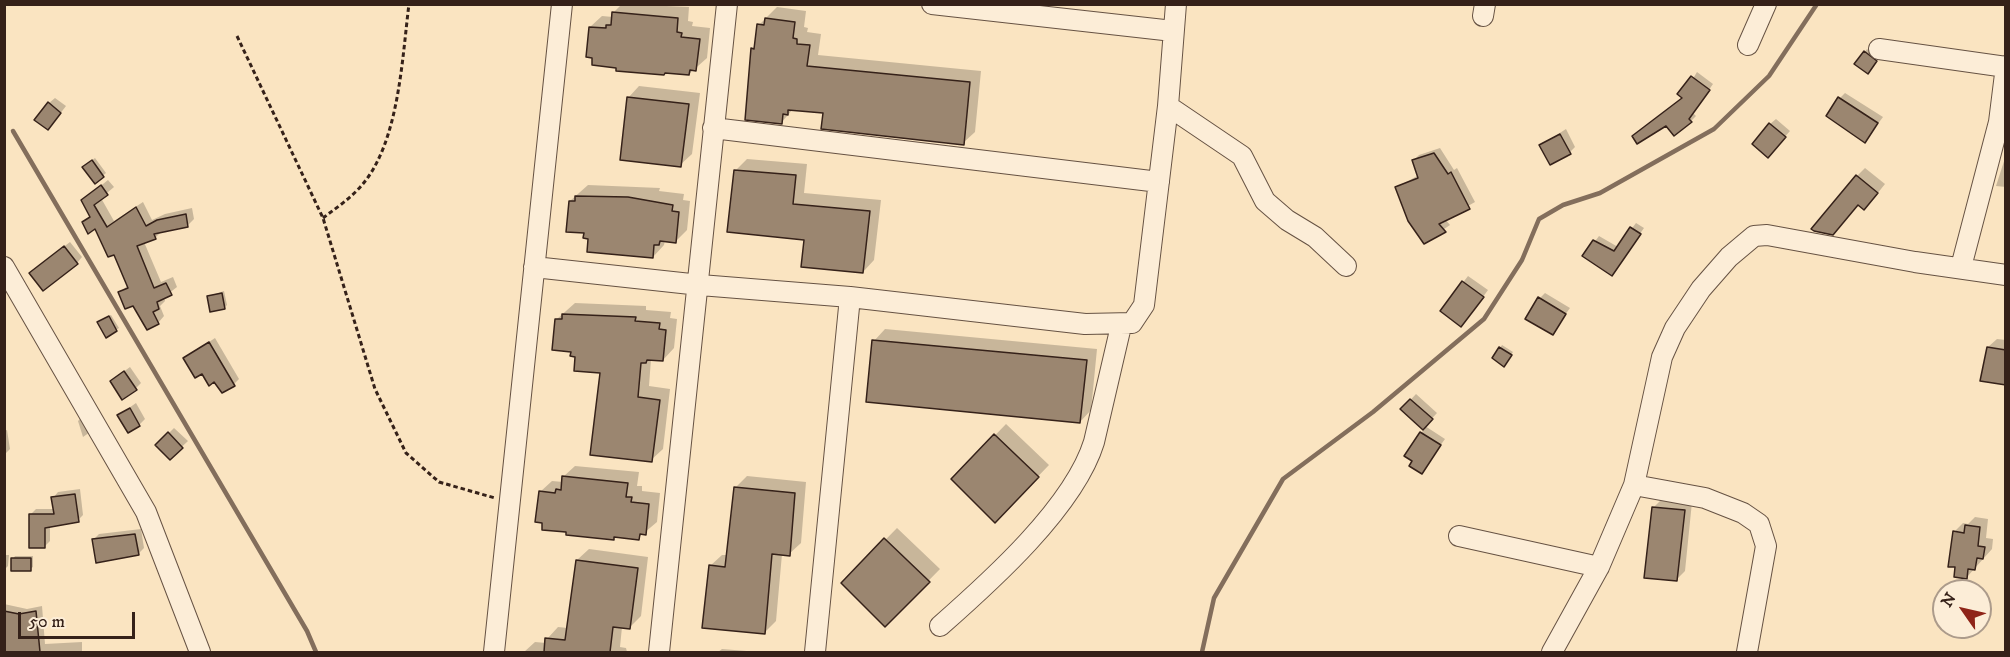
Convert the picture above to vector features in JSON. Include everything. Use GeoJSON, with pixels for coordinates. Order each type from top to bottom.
{"type":"FeatureCollection","features":[{"type":"Feature","properties":{"kind":"street"},"geometry":{"type":"LineString","coordinates":[[494,652],[562,4]]}},
{"type":"Feature","properties":{"kind":"street"},"geometry":{"type":"LineString","coordinates":[[659,652],[727,4]]}},
{"type":"Feature","properties":{"kind":"street"},"geometry":{"type":"LineString","coordinates":[[932,4],[1173,31]]}},
{"type":"Feature","properties":{"kind":"street"},"geometry":{"type":"LineString","coordinates":[[534,267],[699,285],[850,297],[1085,324],[1120,326],[1132,323],[1144,305],[1160,182],[1176,4]]}},
{"type":"Feature","properties":{"kind":"street"},"geometry":{"type":"LineString","coordinates":[[1748,45],[1766,4]]}},
{"type":"Feature","properties":{"kind":"street"},"geometry":{"type":"LineString","coordinates":[[1879,49],[2005,67],[1999,122],[1961,267]]}},
{"type":"Feature","properties":{"kind":"street"},"geometry":{"type":"LineString","coordinates":[[1168,106],[1242,156],[1265,201],[1287,220],[1314,237],[1346,266]]}},
{"type":"Feature","properties":{"kind":"street"},"geometry":{"type":"LineString","coordinates":[[713,129],[1160,182]]}},
{"type":"Feature","properties":{"kind":"street"},"geometry":{"type":"LineString","coordinates":[[1552,652],[1599,567],[1634,485],[1662,357],[1675,328],[1701,289],[1743,242],[1754,236],[1767,234],[1915,262],[2006,274]]}},
{"type":"Feature","properties":{"kind":"street"},"geometry":{"type":"LineString","coordinates":[[4,267],[146,513],[200,652]]}},
{"type":"Feature","properties":{"kind":"street"},"geometry":{"type":"LineString","coordinates":[[815,652],[850,297]]}},
{"type":"Feature","properties":{"kind":"street"},"geometry":{"type":"LineString","coordinates":[[940,626],[996,577],[1071,490],[1091,451],[1120,326]]}},
{"type":"Feature","properties":{"kind":"street"},"geometry":{"type":"LineString","coordinates":[[1634,485],[1705,498],[1743,513],[1759,524],[1766,546],[1747,652]]}},
{"type":"Feature","properties":{"kind":"street"},"geometry":{"type":"LineString","coordinates":[[1459,536],[1599,567]]}},
{"type":"Feature","properties":{"kind":"path"},"geometry":{"type":"LineString","coordinates":[[323,218],[362,185],[380,156],[392,121],[408,4]]}},
{"type":"Feature","properties":{"kind":"path"},"geometry":{"type":"LineString","coordinates":[[237,36],[323,218],[375,389],[406,453],[439,482],[510,503]]}},
{"type":"Feature","properties":{"kind":"building"},"geometry":{"type":"Polygon","coordinates":[[[612,12],[678,18],[677,32],[682,33],[681,37],[700,39],[696,71],[690,70],[689,75],[665,73],[664,75],[616,71],[616,68],[592,65],[592,58],[586,57],[589,27],[606,28],[606,25],[611,25],[612,12]]]}},
{"type":"Feature","properties":{"kind":"building"},"geometry":{"type":"Polygon","coordinates":[[[765,18],[795,22],[793,38],[797,39],[797,44],[810,45],[807,66],[970,82],[964,145],[821,129],[823,113],[788,110],[788,115],[783,114],[782,124],[745,120],[751,48],[754,49],[757,24],[764,25],[765,18]]]}},
{"type":"Feature","properties":{"kind":"building"},"geometry":{"type":"Polygon","coordinates":[[[1864,51],[1877,61],[1868,74],[1854,64],[1864,51]]]}},
{"type":"Feature","properties":{"kind":"building"},"geometry":{"type":"Polygon","coordinates":[[[1691,76],[1710,90],[1689,119],[1692,122],[1674,136],[1666,126],[1637,144],[1632,136],[1682,98],[1677,94],[1691,76]]]}},
{"type":"Feature","properties":{"kind":"building"},"geometry":{"type":"Polygon","coordinates":[[[627,97],[689,104],[681,167],[620,160],[627,97]]]}},
{"type":"Feature","properties":{"kind":"building"},"geometry":{"type":"Polygon","coordinates":[[[1838,97],[1878,123],[1865,143],[1826,116],[1838,97]]]}},
{"type":"Feature","properties":{"kind":"building"},"geometry":{"type":"Polygon","coordinates":[[[48,102],[61,113],[48,130],[34,120],[48,102]]]}},
{"type":"Feature","properties":{"kind":"building"},"geometry":{"type":"Polygon","coordinates":[[[1769,123],[1786,137],[1768,158],[1752,144],[1769,123]]]}},
{"type":"Feature","properties":{"kind":"building"},"geometry":{"type":"Polygon","coordinates":[[[1560,134],[1571,154],[1550,165],[1539,145],[1560,134]]]}},
{"type":"Feature","properties":{"kind":"building"},"geometry":{"type":"Polygon","coordinates":[[[1434,153],[1448,174],[1451,172],[1470,209],[1439,224],[1446,232],[1424,244],[1408,221],[1395,187],[1418,178],[1412,160],[1434,153]]]}},
{"type":"Feature","properties":{"kind":"building"},"geometry":{"type":"Polygon","coordinates":[[[92,160],[104,177],[95,184],[82,167],[92,160]]]}},
{"type":"Feature","properties":{"kind":"building"},"geometry":{"type":"Polygon","coordinates":[[[734,170],[796,175],[793,204],[870,211],[863,273],[801,267],[804,240],[727,232],[734,170]]]}},
{"type":"Feature","properties":{"kind":"building"},"geometry":{"type":"Polygon","coordinates":[[[1856,175],[1878,193],[1864,210],[1858,205],[1833,235],[1811,229],[1856,175]]]}},
{"type":"Feature","properties":{"kind":"building"},"geometry":{"type":"Polygon","coordinates":[[[101,185],[108,195],[94,205],[107,227],[136,207],[146,226],[157,220],[186,214],[188,227],[154,234],[156,239],[137,246],[154,288],[166,283],[172,295],[157,302],[159,309],[153,312],[159,324],[147,330],[133,306],[125,309],[118,292],[128,288],[114,255],[108,257],[95,229],[88,234],[82,222],[90,217],[81,200],[101,185]]]}},
{"type":"Feature","properties":{"kind":"building"},"geometry":{"type":"Polygon","coordinates":[[[575,196],[628,197],[673,205],[672,211],[679,212],[676,243],[660,241],[659,245],[654,245],[653,258],[587,252],[588,239],[583,238],[584,233],[566,232],[569,201],[575,201],[575,196]]]}},
{"type":"Feature","properties":{"kind":"building"},"geometry":{"type":"Polygon","coordinates":[[[1630,227],[1641,234],[1612,276],[1582,256],[1593,240],[1614,251],[1630,227]]]}},
{"type":"Feature","properties":{"kind":"building"},"geometry":{"type":"Polygon","coordinates":[[[64,246],[78,264],[43,291],[29,273],[64,246]]]}},
{"type":"Feature","properties":{"kind":"building"},"geometry":{"type":"Polygon","coordinates":[[[1462,281],[1484,297],[1461,327],[1440,311],[1462,281]]]}},
{"type":"Feature","properties":{"kind":"building"},"geometry":{"type":"Polygon","coordinates":[[[222,293],[225,309],[210,312],[207,296],[222,293]]]}},
{"type":"Feature","properties":{"kind":"building"},"geometry":{"type":"Polygon","coordinates":[[[1538,297],[1566,314],[1553,335],[1525,319],[1538,297]]]}},
{"type":"Feature","properties":{"kind":"building"},"geometry":{"type":"Polygon","coordinates":[[[562,314],[636,317],[635,321],[660,323],[659,329],[666,330],[663,361],[647,360],[646,363],[641,363],[638,397],[660,400],[652,462],[590,455],[600,373],[574,371],[575,357],[570,356],[571,352],[552,350],[555,319],[562,319],[562,314]]]}},
{"type":"Feature","properties":{"kind":"building"},"geometry":{"type":"Polygon","coordinates":[[[109,316],[117,331],[106,338],[97,322],[109,316]]]}},
{"type":"Feature","properties":{"kind":"building"},"geometry":{"type":"Polygon","coordinates":[[[872,340],[1087,360],[1080,423],[866,402],[872,340]]]}},
{"type":"Feature","properties":{"kind":"building"},"geometry":{"type":"Polygon","coordinates":[[[209,342],[235,386],[222,393],[214,382],[209,386],[202,374],[195,378],[183,358],[209,342]]]}},
{"type":"Feature","properties":{"kind":"building"},"geometry":{"type":"Polygon","coordinates":[[[1499,347],[1512,355],[1504,367],[1492,358],[1499,347]]]}},
{"type":"Feature","properties":{"kind":"building"},"geometry":{"type":"Polygon","coordinates":[[[1987,347],[2006,350],[2006,385],[1980,381],[1987,347]]]}},
{"type":"Feature","properties":{"kind":"building"},"geometry":{"type":"Polygon","coordinates":[[[124,371],[137,390],[122,400],[110,381],[124,371]]]}},
{"type":"Feature","properties":{"kind":"building"},"geometry":{"type":"Polygon","coordinates":[[[1410,399],[1433,419],[1423,430],[1400,409],[1410,399]]]}},
{"type":"Feature","properties":{"kind":"building"},"geometry":{"type":"Polygon","coordinates":[[[130,408],[140,426],[128,433],[117,415],[130,408]]]}},
{"type":"Feature","properties":{"kind":"building"},"geometry":{"type":"Polygon","coordinates":[[[168,432],[183,448],[170,460],[155,445],[168,432]]]}},
{"type":"Feature","properties":{"kind":"building"},"geometry":{"type":"Polygon","coordinates":[[[1420,432],[1441,445],[1422,474],[1409,466],[1412,461],[1404,456],[1420,432]]]}},
{"type":"Feature","properties":{"kind":"building"},"geometry":{"type":"Polygon","coordinates":[[[994,434],[1039,477],[995,523],[951,479],[994,434]]]}},
{"type":"Feature","properties":{"kind":"building"},"geometry":{"type":"Polygon","coordinates":[[[562,476],[628,483],[626,497],[632,497],[631,502],[649,504],[646,535],[640,534],[639,540],[614,537],[614,540],[542,530],[542,523],[535,522],[539,491],[555,493],[556,489],[561,490],[562,476]]]}},
{"type":"Feature","properties":{"kind":"building"},"geometry":{"type":"Polygon","coordinates":[[[734,487],[795,493],[790,556],[772,554],[765,634],[702,628],[709,565],[725,567],[734,487]]]}},
{"type":"Feature","properties":{"kind":"building"},"geometry":{"type":"Polygon","coordinates":[[[75,494],[79,522],[45,528],[45,548],[29,548],[29,514],[54,514],[51,497],[75,494]]]}},
{"type":"Feature","properties":{"kind":"building"},"geometry":{"type":"Polygon","coordinates":[[[1652,507],[1685,510],[1677,581],[1644,578],[1652,507]]]}},
{"type":"Feature","properties":{"kind":"building"},"geometry":{"type":"Polygon","coordinates":[[[1965,525],[1980,527],[1978,546],[1985,547],[1983,559],[1977,558],[1975,570],[1968,569],[1967,579],[1954,577],[1955,567],[1948,567],[1953,531],[1964,533],[1965,525]]]}},
{"type":"Feature","properties":{"kind":"building"},"geometry":{"type":"Polygon","coordinates":[[[135,534],[139,555],[96,563],[92,539],[135,534]]]}},
{"type":"Feature","properties":{"kind":"building"},"geometry":{"type":"Polygon","coordinates":[[[884,538],[930,582],[885,627],[841,583],[884,538]]]}},
{"type":"Feature","properties":{"kind":"building"},"geometry":{"type":"Polygon","coordinates":[[[11,558],[31,558],[31,571],[11,571],[11,558]]]}},
{"type":"Feature","properties":{"kind":"building"},"geometry":{"type":"Polygon","coordinates":[[[576,560],[638,568],[630,629],[613,627],[610,652],[544,652],[545,638],[565,640],[576,560]]]}},
{"type":"Feature","properties":{"kind":"building"},"geometry":{"type":"Polygon","coordinates":[[[4,611],[19,614],[36,611],[40,652],[4,652],[4,611]]]}},
{"type":"Feature","properties":{"kind":"waterway"},"geometry":{"type":"LineString","coordinates":[[1202,652],[1214,598],[1283,479],[1373,412],[1484,319],[1522,260],[1539,219],[1563,205],[1600,193],[1714,129],[1769,76],[1817,4]]}},
{"type":"Feature","properties":{"kind":"waterway"},"geometry":{"type":"LineString","coordinates":[[13,131],[307,631],[316,652]]}}]}
